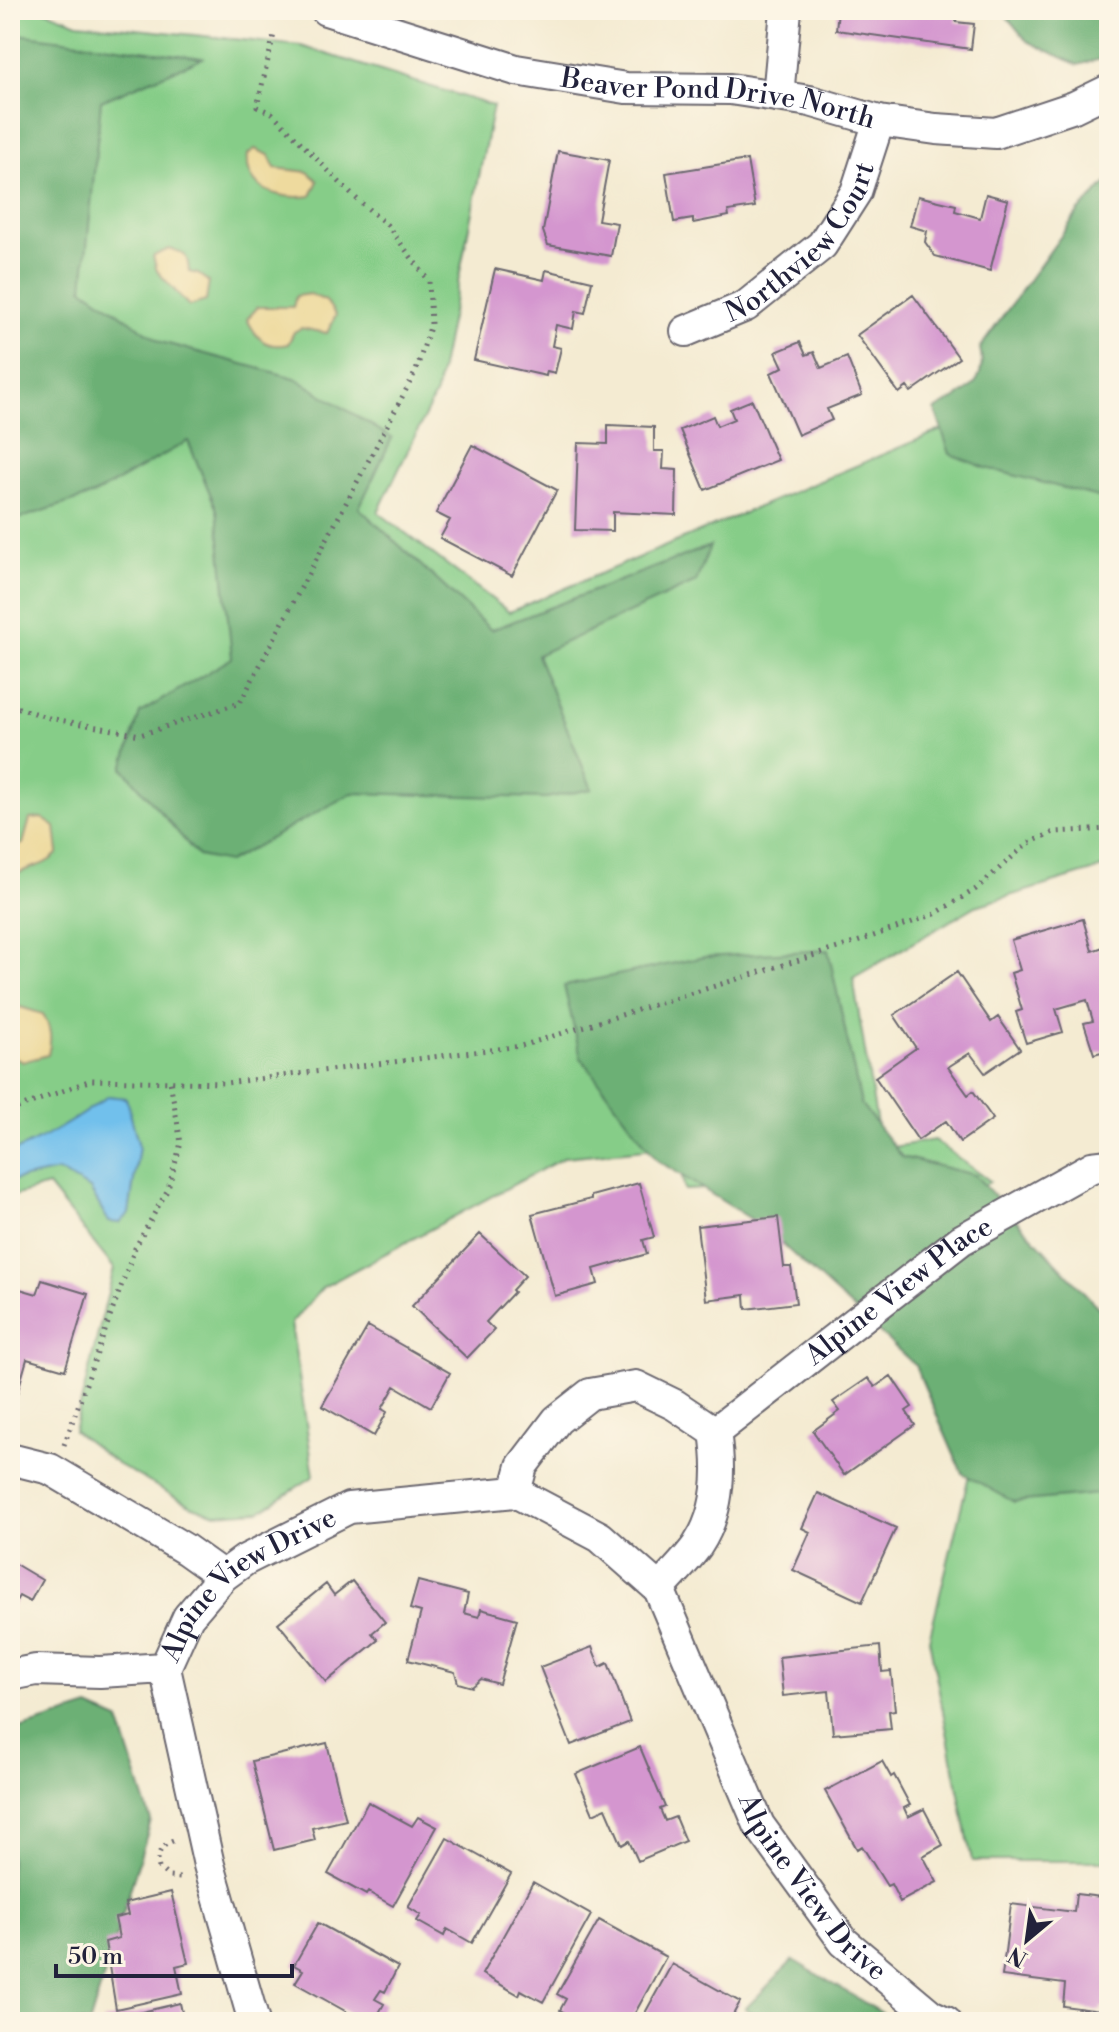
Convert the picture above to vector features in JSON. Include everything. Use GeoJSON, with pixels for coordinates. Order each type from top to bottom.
{"type":"FeatureCollection","features":[{"type":"Feature","properties":{"kind":"street","name":"Beaver Pond Drive North"},"geometry":{"type":"LineString","coordinates":[[326,10],[516,70],[626,88],[730,89],[810,101],[879,121],[936,129],[996,133],[1074,107],[1109,90]]}},
{"type":"Feature","properties":{"kind":"street"},"geometry":{"type":"LineString","coordinates":[[778,96],[786,10]]}},
{"type":"Feature","properties":{"kind":"street","name":"Northview Court"},"geometry":{"type":"LineString","coordinates":[[686,331],[746,306],[822,245],[856,192],[879,121]]}},
{"type":"Feature","properties":{"kind":"street","name":"Alpine View Place"},"geometry":{"type":"LineString","coordinates":[[715,1432],[961,1240],[1100,1166],[1109,1141]]}},
{"type":"Feature","properties":{"kind":"street"},"geometry":{"type":"LineString","coordinates":[[515,1492],[522,1466],[557,1420],[590,1394],[636,1386],[675,1405],[715,1432],[719,1457],[717,1502],[697,1545],[659,1589]]}},
{"type":"Feature","properties":{"kind":"street"},"geometry":{"type":"LineString","coordinates":[[10,1459],[50,1469],[185,1549],[223,1576]]}},
{"type":"Feature","properties":{"kind":"street","name":"Alpine View Drive"},"geometry":{"type":"LineString","coordinates":[[254,2022],[209,1865],[165,1668],[188,1617],[223,1576],[267,1547],[349,1508],[515,1492],[600,1537],[659,1589],[759,1825],[844,1942],[931,2015],[946,2022]]}},
{"type":"Feature","properties":{"kind":"street"},"geometry":{"type":"LineString","coordinates":[[10,1675],[36,1670],[100,1672],[165,1668]]}},
{"type":"Feature","properties":{"kind":"path"},"geometry":{"type":"LineString","coordinates":[[10,705],[49,718],[140,735],[240,703],[416,371],[431,324],[429,281],[387,225],[350,193],[272,113],[257,107],[274,34]]}},
{"type":"Feature","properties":{"kind":"path"},"geometry":{"type":"LineString","coordinates":[[10,1111],[91,1080],[226,1083],[521,1046],[839,948],[935,914],[976,889],[1027,844],[1054,832],[1109,829]]}},
{"type":"Feature","properties":{"kind":"path"},"geometry":{"type":"LineString","coordinates":[[61,1453],[135,1248],[168,1189],[181,1143],[170,1081]]}},
{"type":"Feature","properties":{"kind":"path"},"geometry":{"type":"LineString","coordinates":[[1101,1840],[1109,1838]]}},
{"type":"Feature","properties":{"kind":"path"},"geometry":{"type":"LineString","coordinates":[[173,1841],[161,1848],[159,1868],[169,1877],[182,1878]]}},
{"type":"Feature","properties":{"kind":"green space"},"geometry":{"type":"Polygon","coordinates":[[[10,10],[44,10],[78,23],[301,46],[493,106],[436,393],[378,512],[509,612],[960,422],[1109,392],[1109,866],[976,906],[853,978],[881,1149],[934,1140],[990,1181],[849,1286],[809,1184],[685,1190],[675,1146],[565,1157],[323,1287],[291,1323],[314,1476],[260,1511],[216,1514],[190,1505],[117,1464],[74,1431],[114,1268],[48,1186],[10,1197],[10,10]]]}},
{"type":"Feature","properties":{"kind":"green space"},"geometry":{"type":"Polygon","coordinates":[[[1001,10],[1109,10],[1109,57],[1078,65],[1027,41],[1001,10]]]}},
{"type":"Feature","properties":{"kind":"green space"},"geometry":{"type":"Polygon","coordinates":[[[10,33],[203,58],[101,101],[83,288],[161,342],[295,378],[392,438],[359,508],[491,630],[710,546],[696,582],[537,655],[592,789],[546,798],[352,793],[228,862],[198,856],[123,768],[140,713],[232,658],[217,510],[188,441],[93,495],[18,519],[10,537],[10,33]]]}},
{"type":"Feature","properties":{"kind":"green space"},"geometry":{"type":"Polygon","coordinates":[[[1109,181],[1109,500],[986,468],[950,454],[935,410],[964,393],[977,380],[982,361],[980,348],[1079,211],[1109,181]]]}},
{"type":"Feature","properties":{"kind":"green space"},"geometry":{"type":"Polygon","coordinates":[[[828,950],[861,1104],[902,1157],[975,1175],[1109,1319],[1109,1480],[1098,1494],[1014,1502],[962,1473],[915,1365],[762,1226],[657,1160],[581,1058],[564,986],[704,957],[828,950]]]}},
{"type":"Feature","properties":{"kind":"green space"},"geometry":{"type":"Polygon","coordinates":[[[1109,1325],[1109,1861],[972,1861],[929,1639],[971,1467],[1109,1325]]]}},
{"type":"Feature","properties":{"kind":"green space"},"geometry":{"type":"Polygon","coordinates":[[[89,1707],[119,1720],[151,1821],[90,2022],[10,2022],[10,1732],[89,1707]]]}},
{"type":"Feature","properties":{"kind":"green space"},"geometry":{"type":"Polygon","coordinates":[[[793,1960],[897,2022],[768,2022],[745,2009],[793,1960]]]}},
{"type":"Feature","properties":{"kind":"sand"},"geometry":{"type":"Polygon","coordinates":[[[255,149],[269,155],[275,168],[308,172],[318,181],[311,196],[276,194],[258,185],[248,167],[248,154],[255,149]]]}},
{"type":"Feature","properties":{"kind":"sand"},"geometry":{"type":"Polygon","coordinates":[[[169,249],[183,253],[189,272],[209,282],[206,301],[189,306],[157,271],[153,256],[169,249]]]}},
{"type":"Feature","properties":{"kind":"sand"},"geometry":{"type":"Polygon","coordinates":[[[310,294],[326,301],[336,315],[327,333],[301,328],[294,332],[288,344],[273,345],[258,337],[247,319],[258,307],[293,307],[296,296],[310,294]]]}},
{"type":"Feature","properties":{"kind":"sand"},"geometry":{"type":"Polygon","coordinates":[[[42,818],[55,827],[58,853],[47,862],[10,878],[10,847],[23,844],[30,819],[42,818]]]}},
{"type":"Feature","properties":{"kind":"sand"},"geometry":{"type":"Polygon","coordinates":[[[10,999],[17,1006],[43,1014],[50,1034],[48,1055],[22,1062],[10,1053],[10,999]]]}},
{"type":"Feature","properties":{"kind":"water"},"geometry":{"type":"Polygon","coordinates":[[[108,1096],[126,1098],[139,1146],[129,1214],[120,1223],[109,1222],[90,1189],[58,1171],[10,1181],[10,1153],[61,1128],[108,1096]]]}},
{"type":"Feature","properties":{"kind":"building"},"geometry":{"type":"Polygon","coordinates":[[[838,10],[958,10],[956,22],[974,24],[971,49],[836,30],[838,10]]]}},
{"type":"Feature","properties":{"kind":"building"},"geometry":{"type":"Polygon","coordinates":[[[558,151],[609,160],[598,220],[617,223],[611,256],[548,245],[543,231],[558,151]]]}},
{"type":"Feature","properties":{"kind":"building"},"geometry":{"type":"Polygon","coordinates":[[[747,160],[755,207],[728,211],[729,216],[693,223],[693,219],[674,222],[666,173],[747,160]]]}},
{"type":"Feature","properties":{"kind":"building"},"geometry":{"type":"Polygon","coordinates":[[[986,194],[1008,200],[990,271],[935,256],[925,242],[927,231],[910,226],[918,196],[956,205],[955,211],[980,218],[986,194]]]}},
{"type":"Feature","properties":{"kind":"building"},"geometry":{"type":"Polygon","coordinates":[[[495,269],[544,280],[546,270],[592,281],[585,313],[576,311],[573,329],[556,325],[552,346],[561,348],[555,373],[547,371],[546,376],[474,360],[495,269]]]}},
{"type":"Feature","properties":{"kind":"building"},"geometry":{"type":"Polygon","coordinates":[[[913,295],[959,358],[911,392],[907,387],[899,393],[857,335],[913,295]]]}},
{"type":"Feature","properties":{"kind":"building"},"geometry":{"type":"Polygon","coordinates":[[[800,342],[806,355],[814,352],[821,368],[847,357],[862,395],[827,409],[832,420],[798,435],[771,373],[783,367],[776,352],[800,342]]]}},
{"type":"Feature","properties":{"kind":"building"},"geometry":{"type":"Polygon","coordinates":[[[752,400],[778,460],[705,490],[680,430],[713,416],[717,426],[734,419],[730,409],[752,400]]]}},
{"type":"Feature","properties":{"kind":"building"},"geometry":{"type":"Polygon","coordinates":[[[608,425],[654,427],[654,451],[664,451],[663,469],[677,470],[676,515],[613,512],[613,531],[575,530],[578,443],[608,444],[608,425]]]}},
{"type":"Feature","properties":{"kind":"building"},"geometry":{"type":"Polygon","coordinates":[[[472,445],[557,490],[512,576],[440,538],[450,520],[436,513],[472,445]]]}},
{"type":"Feature","properties":{"kind":"building"},"geometry":{"type":"Polygon","coordinates":[[[1083,919],[1092,951],[1109,945],[1109,1050],[1094,1054],[1084,1023],[1093,1021],[1087,1000],[1056,1009],[1063,1032],[1026,1043],[1016,1012],[1022,1010],[1011,973],[1020,970],[1011,940],[1083,919]]]}},
{"type":"Feature","properties":{"kind":"building"},"geometry":{"type":"Polygon","coordinates":[[[957,972],[991,1022],[998,1017],[1020,1049],[985,1073],[970,1053],[948,1067],[968,1095],[973,1091],[993,1119],[960,1142],[946,1121],[918,1140],[875,1077],[916,1048],[894,1015],[957,972]]]}},
{"type":"Feature","properties":{"kind":"building"},"geometry":{"type":"Polygon","coordinates":[[[639,1183],[654,1237],[643,1240],[647,1254],[594,1269],[598,1284],[555,1296],[532,1214],[639,1183]]]}},
{"type":"Feature","properties":{"kind":"building"},"geometry":{"type":"Polygon","coordinates":[[[778,1217],[784,1267],[791,1267],[796,1303],[746,1309],[745,1295],[706,1300],[697,1226],[778,1217]]]}},
{"type":"Feature","properties":{"kind":"building"},"geometry":{"type":"Polygon","coordinates":[[[480,1234],[525,1276],[486,1322],[494,1330],[467,1358],[412,1306],[480,1234]]]}},
{"type":"Feature","properties":{"kind":"building"},"geometry":{"type":"Polygon","coordinates":[[[42,1280],[88,1294],[65,1370],[27,1359],[17,1394],[10,1392],[10,1286],[37,1294],[42,1280]]]}},
{"type":"Feature","properties":{"kind":"building"},"geometry":{"type":"Polygon","coordinates":[[[368,1326],[450,1373],[431,1407],[395,1386],[382,1409],[387,1412],[374,1436],[322,1406],[368,1326]]]}},
{"type":"Feature","properties":{"kind":"building"},"geometry":{"type":"Polygon","coordinates":[[[891,1376],[912,1407],[906,1411],[915,1425],[844,1475],[813,1431],[840,1411],[833,1402],[868,1378],[875,1387],[891,1376]]]}},
{"type":"Feature","properties":{"kind":"building"},"geometry":{"type":"Polygon","coordinates":[[[818,1493],[896,1528],[862,1602],[793,1570],[810,1532],[802,1528],[818,1493]]]}},
{"type":"Feature","properties":{"kind":"building"},"geometry":{"type":"Polygon","coordinates":[[[10,1561],[42,1580],[30,1602],[19,1596],[10,1611],[10,1561]]]}},
{"type":"Feature","properties":{"kind":"building"},"geometry":{"type":"Polygon","coordinates":[[[352,1581],[385,1622],[372,1633],[378,1640],[326,1682],[278,1623],[326,1584],[334,1595],[352,1581]]]}},
{"type":"Feature","properties":{"kind":"building"},"geometry":{"type":"Polygon","coordinates":[[[418,1581],[468,1594],[464,1613],[479,1617],[481,1609],[517,1619],[499,1684],[481,1679],[472,1687],[458,1683],[455,1672],[408,1660],[421,1612],[410,1609],[418,1581]]]}},
{"type":"Feature","properties":{"kind":"building"},"geometry":{"type":"Polygon","coordinates":[[[880,1646],[882,1672],[891,1671],[895,1710],[889,1711],[891,1729],[833,1734],[829,1691],[783,1696],[779,1657],[880,1646]]]}},
{"type":"Feature","properties":{"kind":"building"},"geometry":{"type":"Polygon","coordinates":[[[592,1647],[600,1667],[608,1663],[630,1722],[571,1745],[540,1667],[592,1647]]]}},
{"type":"Feature","properties":{"kind":"building"},"geometry":{"type":"Polygon","coordinates":[[[327,1743],[346,1820],[312,1828],[315,1840],[274,1850],[252,1761],[327,1743]]]}},
{"type":"Feature","properties":{"kind":"building"},"geometry":{"type":"Polygon","coordinates":[[[640,1747],[665,1807],[660,1809],[665,1821],[675,1817],[685,1841],[638,1861],[629,1841],[622,1845],[606,1808],[593,1814],[576,1774],[640,1747]]]}},
{"type":"Feature","properties":{"kind":"building"},"geometry":{"type":"Polygon","coordinates":[[[882,1761],[891,1777],[894,1775],[910,1805],[904,1808],[908,1817],[924,1809],[943,1845],[923,1856],[937,1882],[900,1902],[891,1884],[887,1886],[862,1846],[857,1849],[825,1791],[882,1761]]]}},
{"type":"Feature","properties":{"kind":"building"},"geometry":{"type":"Polygon","coordinates":[[[368,1802],[412,1826],[418,1817],[437,1827],[393,1906],[328,1874],[368,1802]]]}},
{"type":"Feature","properties":{"kind":"building"},"geometry":{"type":"Polygon","coordinates":[[[447,1838],[511,1874],[472,1943],[447,1929],[444,1936],[417,1921],[421,1915],[408,1907],[447,1838]]]}},
{"type":"Feature","properties":{"kind":"building"},"geometry":{"type":"Polygon","coordinates":[[[533,1882],[591,1915],[543,2002],[521,1990],[519,1995],[482,1974],[533,1882]]]}},
{"type":"Feature","properties":{"kind":"building"},"geometry":{"type":"Polygon","coordinates":[[[171,1892],[188,1963],[176,1966],[182,1994],[116,2009],[105,1942],[119,1938],[115,1918],[128,1915],[125,1903],[171,1892]]]}},
{"type":"Feature","properties":{"kind":"building"},"geometry":{"type":"Polygon","coordinates":[[[1076,1894],[1109,1898],[1109,2008],[1101,2007],[1101,2011],[1063,2006],[1065,1984],[1002,1976],[1011,1904],[1074,1912],[1076,1894]]]}},
{"type":"Feature","properties":{"kind":"building"},"geometry":{"type":"Polygon","coordinates":[[[599,1920],[666,1957],[630,2022],[581,2022],[560,2010],[566,1999],[557,1994],[599,1920]]]}},
{"type":"Feature","properties":{"kind":"building"},"geometry":{"type":"Polygon","coordinates":[[[318,1923],[398,1967],[385,1992],[381,1990],[375,1999],[384,2004],[374,2022],[365,2022],[295,1983],[303,1970],[294,1965],[318,1923]]]}},
{"type":"Feature","properties":{"kind":"building"},"geometry":{"type":"Polygon","coordinates":[[[672,1964],[740,2002],[729,2022],[640,2022],[672,1964]]]}},
{"type":"Feature","properties":{"kind":"building"},"geometry":{"type":"Polygon","coordinates":[[[180,2003],[184,2022],[103,2022],[103,2021],[180,2003]]]}}]}
